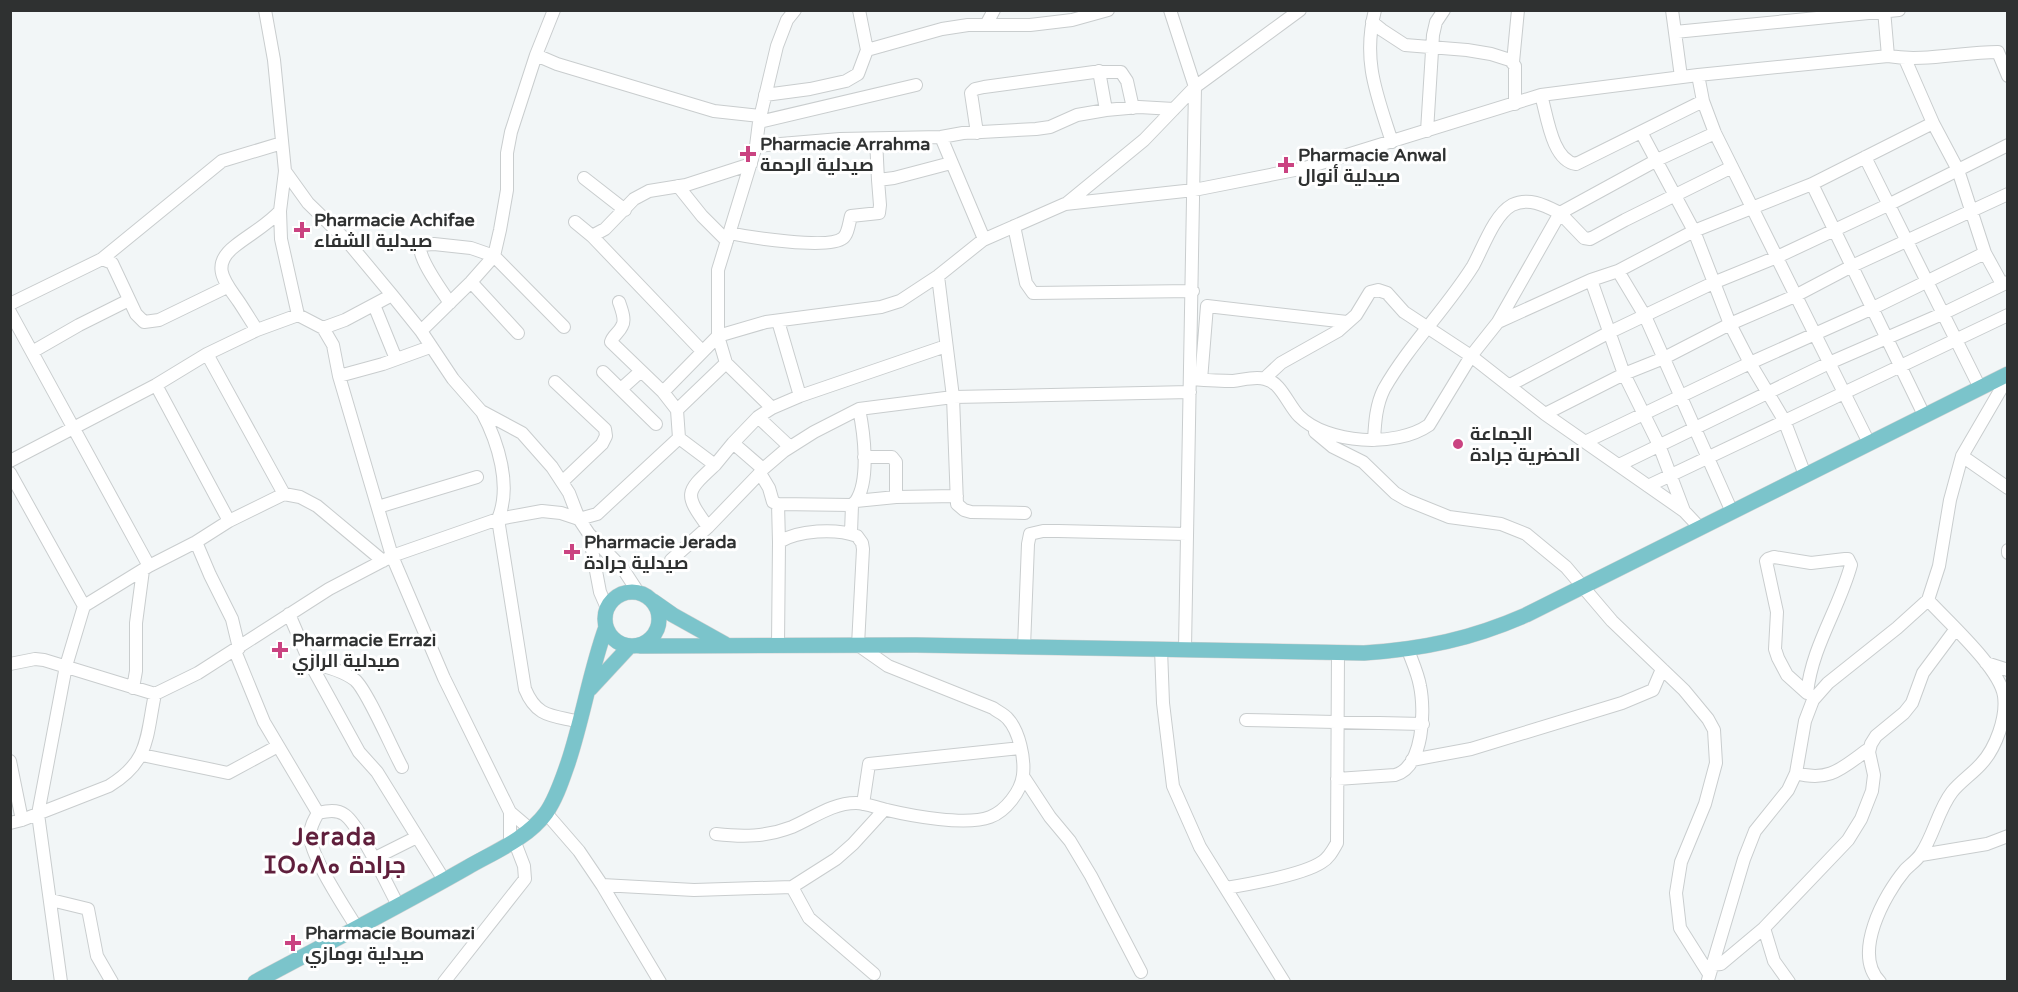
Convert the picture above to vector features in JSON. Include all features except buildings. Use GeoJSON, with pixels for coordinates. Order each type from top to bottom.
{"type":"FeatureCollection","features":[{"type":"Feature","properties":{"kind":"main road"},"geometry":{"type":"LineString","coordinates":[[606,627],[614,640],[635,646],[725,644],[1185,648],[1364,653],[1408,650],[1450,642],[1500,626],[2007,376]]}},
{"type":"Feature","properties":{"kind":"main road"},"geometry":{"type":"LineString","coordinates":[[255,981],[357,928],[512,842],[546,813],[563,776],[580,722],[606,627],[607,608],[612,600],[629,592],[644,596],[725,644]]}},
{"type":"Feature","properties":{"kind":"main road"},"geometry":{"type":"LineString","coordinates":[[588,692],[635,646],[654,636],[660,621],[656,605],[644,596]]}},
{"type":"Feature","properties":{"kind":"street"},"geometry":{"type":"LineString","coordinates":[[265,10],[274,60],[285,171],[280,212],[281,239],[298,315]]}},
{"type":"Feature","properties":{"kind":"street"},"geometry":{"type":"LineString","coordinates":[[421,331],[494,256],[507,190],[507,153],[511,132],[536,55],[554,10]]}},
{"type":"Feature","properties":{"kind":"street"},"geometry":{"type":"LineString","coordinates":[[772,408],[726,363],[718,336],[718,270],[756,146],[777,46],[787,20],[795,10]]}},
{"type":"Feature","properties":{"kind":"street"},"geometry":{"type":"LineString","coordinates":[[765,95],[810,89],[853,78],[858,74],[867,50],[859,10]]}},
{"type":"Feature","properties":{"kind":"street"},"geometry":{"type":"LineString","coordinates":[[986,25],[994,10]]}},
{"type":"Feature","properties":{"kind":"street"},"geometry":{"type":"LineString","coordinates":[[867,50],[942,29],[986,25],[1030,25],[1072,20],[1108,10]]}},
{"type":"Feature","properties":{"kind":"street"},"geometry":{"type":"LineString","coordinates":[[1170,10],[1196,87],[1194,384],[1185,648]]}},
{"type":"Feature","properties":{"kind":"street"},"geometry":{"type":"LineString","coordinates":[[663,392],[718,336],[778,321],[881,307],[900,301],[938,276],[984,239],[1065,204],[1144,140],[1196,87],[1300,10]]}},
{"type":"Feature","properties":{"kind":"street"},"geometry":{"type":"LineString","coordinates":[[1427,131],[1429,77],[1436,22],[1444,10]]}},
{"type":"Feature","properties":{"kind":"street"},"geometry":{"type":"LineString","coordinates":[[1515,104],[1513,62],[1518,10]]}},
{"type":"Feature","properties":{"kind":"street"},"geometry":{"type":"LineString","coordinates":[[1672,10],[1681,77]]}},
{"type":"Feature","properties":{"kind":"street"},"geometry":{"type":"LineString","coordinates":[[1675,32],[1899,10]]}},
{"type":"Feature","properties":{"kind":"street"},"geometry":{"type":"LineString","coordinates":[[1884,11],[1888,56]]}},
{"type":"Feature","properties":{"kind":"street"},"geometry":{"type":"LineString","coordinates":[[1373,16],[1382,30],[1405,45],[1433,46],[1491,54],[1513,62]]}},
{"type":"Feature","properties":{"kind":"street"},"geometry":{"type":"LineString","coordinates":[[1373,16],[1369,39],[1370,60],[1376,91],[1392,142]]}},
{"type":"Feature","properties":{"kind":"street"},"geometry":{"type":"LineString","coordinates":[[1065,204],[1194,190],[1305,168],[1541,95],[1698,75],[1888,56],[1905,59],[1972,52],[2002,52],[2007,76]]}},
{"type":"Feature","properties":{"kind":"street"},"geometry":{"type":"LineString","coordinates":[[536,55],[557,64],[714,111],[760,119],[916,86]]}},
{"type":"Feature","properties":{"kind":"street"},"geometry":{"type":"LineString","coordinates":[[1619,465],[1829,363],[2006,284],[1985,254],[1958,170],[1933,123],[1905,59]]}},
{"type":"Feature","properties":{"kind":"street"},"geometry":{"type":"LineString","coordinates":[[977,132],[971,98],[971,93],[975,89],[1099,71],[1121,72],[1124,75],[1133,108]]}},
{"type":"Feature","properties":{"kind":"street"},"geometry":{"type":"LineString","coordinates":[[1099,71],[1106,110]]}},
{"type":"Feature","properties":{"kind":"street"},"geometry":{"type":"LineString","coordinates":[[1698,75],[1703,101],[1715,133],[1869,443]]}},
{"type":"Feature","properties":{"kind":"street"},"geometry":{"type":"LineString","coordinates":[[1541,95],[1558,151],[1566,161],[1576,164],[1703,101]]}},
{"type":"Feature","properties":{"kind":"street"},"geometry":{"type":"LineString","coordinates":[[756,146],[840,139],[940,137],[977,132],[1036,129],[1050,127],[1077,115],[1106,110],[1174,109]]}},
{"type":"Feature","properties":{"kind":"street"},"geometry":{"type":"LineString","coordinates":[[1498,322],[1591,280],[1618,271],[1694,231],[1812,184],[1933,123]]}},
{"type":"Feature","properties":{"kind":"street"},"geometry":{"type":"LineString","coordinates":[[1641,132],[1694,231],[1730,324],[1784,420],[1805,475]]}},
{"type":"Feature","properties":{"kind":"street"},"geometry":{"type":"LineString","coordinates":[[1310,426],[1324,433],[1374,440],[1406,436],[1419,432],[1429,425],[1471,356],[1498,322],[1560,213],[1657,160],[1715,133]]}},
{"type":"Feature","properties":{"kind":"street"},"geometry":{"type":"LineString","coordinates":[[940,137],[984,239]]}},
{"type":"Feature","properties":{"kind":"street"},"geometry":{"type":"LineString","coordinates":[[678,186],[702,216],[728,237],[830,243],[840,240],[846,234],[851,216],[879,213],[876,139]]}},
{"type":"Feature","properties":{"kind":"street"},"geometry":{"type":"LineString","coordinates":[[10,304],[102,259],[222,161],[282,143]]}},
{"type":"Feature","properties":{"kind":"street"},"geometry":{"type":"LineString","coordinates":[[1510,385],[1608,333],[1890,204],[2007,145]]}},
{"type":"Feature","properties":{"kind":"street"},"geometry":{"type":"LineString","coordinates":[[1865,157],[1980,388]]}},
{"type":"Feature","properties":{"kind":"street"},"geometry":{"type":"LineString","coordinates":[[878,180],[951,163]]}},
{"type":"Feature","properties":{"kind":"street"},"geometry":{"type":"LineString","coordinates":[[592,236],[605,229],[634,199],[649,191],[678,186],[751,164]]}},
{"type":"Feature","properties":{"kind":"street"},"geometry":{"type":"LineString","coordinates":[[1374,440],[1379,398],[1390,378],[1473,266],[1502,212],[1513,205],[1528,201],[1538,203],[1560,213],[1584,238],[1590,239],[1625,219],[1732,167]]}},
{"type":"Feature","properties":{"kind":"street"},"geometry":{"type":"LineString","coordinates":[[285,171],[308,203],[347,241],[392,295],[421,331],[453,379],[482,411],[492,432],[502,472],[503,508],[498,519],[525,689],[531,704],[539,711],[580,722]]}},
{"type":"Feature","properties":{"kind":"street"},"geometry":{"type":"LineString","coordinates":[[584,178],[625,210]]}},
{"type":"Feature","properties":{"kind":"street"},"geometry":{"type":"LineString","coordinates":[[1812,184],[1924,416]]}},
{"type":"Feature","properties":{"kind":"street"},"geometry":{"type":"LineString","coordinates":[[1545,414],[1624,374],[1664,358],[1730,324],[1795,296],[1852,266],[2007,194]]}},
{"type":"Feature","properties":{"kind":"street"},"geometry":{"type":"LineString","coordinates":[[257,330],[227,287],[221,267],[232,249],[267,225],[280,212]]}},
{"type":"Feature","properties":{"kind":"street"},"geometry":{"type":"LineString","coordinates":[[575,222],[592,236],[702,351]]}},
{"type":"Feature","properties":{"kind":"street"},"geometry":{"type":"LineString","coordinates":[[1014,226],[1028,287],[1033,293],[1193,291]]}},
{"type":"Feature","properties":{"kind":"street"},"geometry":{"type":"LineString","coordinates":[[450,303],[430,272],[419,250],[420,245],[434,244],[471,248],[494,256],[564,327]]}},
{"type":"Feature","properties":{"kind":"street"},"geometry":{"type":"LineString","coordinates":[[1585,442],[1985,254]]}},
{"type":"Feature","properties":{"kind":"street"},"geometry":{"type":"LineString","coordinates":[[102,259],[112,263],[136,314],[144,322],[159,320],[227,287]]}},
{"type":"Feature","properties":{"kind":"street"},"geometry":{"type":"LineString","coordinates":[[1618,271],[1646,316],[1732,512]]}},
{"type":"Feature","properties":{"kind":"street"},"geometry":{"type":"LineString","coordinates":[[938,276],[953,398],[957,504],[971,512],[1025,513]]}},
{"type":"Feature","properties":{"kind":"street"},"geometry":{"type":"LineString","coordinates":[[1591,280],[1624,374],[1659,445],[1684,511]]}},
{"type":"Feature","properties":{"kind":"street"},"geometry":{"type":"LineString","coordinates":[[471,282],[518,333]]}},
{"type":"Feature","properties":{"kind":"street"},"geometry":{"type":"LineString","coordinates":[[671,560],[708,527],[761,471],[790,447],[838,418],[859,409],[953,398],[1265,378],[1281,363],[1338,331],[1356,315],[1366,295],[1374,290],[1387,293],[1398,307],[1471,356],[1545,414],[1684,511],[1700,528]]}},
{"type":"Feature","properties":{"kind":"street"},"geometry":{"type":"LineString","coordinates":[[323,328],[392,295]]}},
{"type":"Feature","properties":{"kind":"street"},"geometry":{"type":"LineString","coordinates":[[32,352],[129,300]]}},
{"type":"Feature","properties":{"kind":"street"},"geometry":{"type":"LineString","coordinates":[[619,302],[624,320],[610,342],[663,392],[676,410],[679,438],[715,465]]}},
{"type":"Feature","properties":{"kind":"street"},"geometry":{"type":"LineString","coordinates":[[374,305],[396,360]]}},
{"type":"Feature","properties":{"kind":"street"},"geometry":{"type":"LineString","coordinates":[[1194,384],[1207,306],[1347,322]]}},
{"type":"Feature","properties":{"kind":"street"},"geometry":{"type":"LineString","coordinates":[[10,312],[146,568],[136,623],[136,670],[132,688]]}},
{"type":"Feature","properties":{"kind":"street"},"geometry":{"type":"LineString","coordinates":[[10,461],[74,430],[207,354],[257,330],[298,315],[323,328],[333,345],[339,375],[378,507],[387,558],[510,812],[512,842],[524,867],[525,879],[444,981]]}},
{"type":"Feature","properties":{"kind":"street"},"geometry":{"type":"LineString","coordinates":[[1648,486],[2007,315]]}},
{"type":"Feature","properties":{"kind":"street"},"geometry":{"type":"LineString","coordinates":[[778,321],[800,396]]}},
{"type":"Feature","properties":{"kind":"street"},"geometry":{"type":"LineString","coordinates":[[708,527],[694,506],[691,491],[693,485],[715,465],[758,417],[800,396],[946,346]]}},
{"type":"Feature","properties":{"kind":"street"},"geometry":{"type":"LineString","coordinates":[[339,375],[396,360],[430,347]]}},
{"type":"Feature","properties":{"kind":"street"},"geometry":{"type":"LineString","coordinates":[[207,354],[284,494]]}},
{"type":"Feature","properties":{"kind":"street"},"geometry":{"type":"LineString","coordinates":[[676,410],[726,363]]}},
{"type":"Feature","properties":{"kind":"street"},"geometry":{"type":"LineString","coordinates":[[621,388],[641,371]]}},
{"type":"Feature","properties":{"kind":"street"},"geometry":{"type":"LineString","coordinates":[[603,372],[656,424]]}},
{"type":"Feature","properties":{"kind":"street"},"geometry":{"type":"LineString","coordinates":[[1710,974],[1744,859],[1755,831],[1788,790],[1796,772],[1805,721],[1816,694],[1928,600],[1939,566],[1950,500],[1962,456],[2007,376]]}},
{"type":"Feature","properties":{"kind":"street"},"geometry":{"type":"LineString","coordinates":[[1265,378],[1279,388],[1290,406],[1327,443],[1363,462],[1395,493],[1449,518],[1501,524],[1519,530],[1566,567],[1612,621],[1684,690],[1708,718],[1714,730],[1716,763],[1705,804],[1681,862],[1676,893],[1680,928],[1710,974]]}},
{"type":"Feature","properties":{"kind":"street"},"geometry":{"type":"LineString","coordinates":[[555,382],[605,429],[606,436],[602,444],[562,482]]}},
{"type":"Feature","properties":{"kind":"street"},"geometry":{"type":"LineString","coordinates":[[156,385],[229,521]]}},
{"type":"Feature","properties":{"kind":"street"},"geometry":{"type":"LineString","coordinates":[[851,533],[854,503],[860,495],[864,457],[864,431],[859,409]]}},
{"type":"Feature","properties":{"kind":"street"},"geometry":{"type":"LineString","coordinates":[[482,411],[522,433],[552,467],[589,534],[623,569],[644,596]]}},
{"type":"Feature","properties":{"kind":"street"},"geometry":{"type":"LineString","coordinates":[[758,417],[790,447]]}},
{"type":"Feature","properties":{"kind":"street"},"geometry":{"type":"LineString","coordinates":[[10,664],[35,659],[66,666],[155,694],[198,674],[329,589],[387,558],[498,519],[542,511],[561,513],[579,519],[597,514],[679,438]]}},
{"type":"Feature","properties":{"kind":"street"},"geometry":{"type":"LineString","coordinates":[[733,443],[761,471],[773,502],[778,504],[854,503],[896,497],[957,496]]}},
{"type":"Feature","properties":{"kind":"street"},"geometry":{"type":"LineString","coordinates":[[1962,456],[2007,488]]}},
{"type":"Feature","properties":{"kind":"street"},"geometry":{"type":"LineString","coordinates":[[864,457],[892,457],[896,462],[896,497]]}},
{"type":"Feature","properties":{"kind":"street"},"geometry":{"type":"LineString","coordinates":[[10,473],[84,606]]}},
{"type":"Feature","properties":{"kind":"street"},"geometry":{"type":"LineString","coordinates":[[378,507],[477,477]]}},
{"type":"Feature","properties":{"kind":"street"},"geometry":{"type":"LineString","coordinates":[[61,981],[56,958],[51,900],[38,814],[66,666],[84,606],[229,521],[284,494],[300,497],[317,506],[387,558]]}},
{"type":"Feature","properties":{"kind":"street"},"geometry":{"type":"LineString","coordinates":[[778,504],[778,645]]}},
{"type":"Feature","properties":{"kind":"street"},"geometry":{"type":"LineString","coordinates":[[1024,647],[1030,534],[1058,531],[1188,534]]}},
{"type":"Feature","properties":{"kind":"street"},"geometry":{"type":"LineString","coordinates":[[779,542],[799,533],[838,532],[851,533],[861,540],[863,549],[858,645],[888,666],[993,708],[1007,717],[1016,731],[1023,776],[1050,817],[1070,841],[1141,972]]}},
{"type":"Feature","properties":{"kind":"street"},"geometry":{"type":"LineString","coordinates":[[589,534],[600,592],[607,608]]}},
{"type":"Feature","properties":{"kind":"street"},"geometry":{"type":"LineString","coordinates":[[196,542],[232,619],[237,650],[264,722],[318,813]]}},
{"type":"Feature","properties":{"kind":"street"},"geometry":{"type":"LineString","coordinates":[[1770,558],[1819,563],[1848,559],[1851,565],[1815,655],[1807,693],[1787,675],[1775,650],[1778,620],[1767,560],[1770,558]]}},
{"type":"Feature","properties":{"kind":"street"},"geometry":{"type":"LineString","coordinates":[[1880,981],[1874,976],[1869,966],[1868,955],[1882,905],[1904,871],[1921,855],[1952,792],[1983,762],[1990,752],[2000,728],[2004,697],[1997,678],[1986,663],[1928,600]]}},
{"type":"Feature","properties":{"kind":"street"},"geometry":{"type":"LineString","coordinates":[[289,614],[310,663],[359,752],[377,772],[444,880]]}},
{"type":"Feature","properties":{"kind":"street"},"geometry":{"type":"LineString","coordinates":[[1796,772],[1818,777],[1835,773],[1870,748],[1876,736],[1904,713],[1912,703],[1923,673],[1955,630]]}},
{"type":"Feature","properties":{"kind":"street"},"geometry":{"type":"LineString","coordinates":[[1161,649],[1163,703],[1173,786],[1200,847],[1284,981]]}},
{"type":"Feature","properties":{"kind":"street"},"geometry":{"type":"LineString","coordinates":[[1337,778],[1395,776],[1402,773],[1412,760],[1423,724],[1420,686],[1408,650]]}},
{"type":"Feature","properties":{"kind":"street"},"geometry":{"type":"LineString","coordinates":[[1226,888],[1262,881],[1322,862],[1333,850],[1338,838],[1338,652]]}},
{"type":"Feature","properties":{"kind":"street"},"geometry":{"type":"LineString","coordinates":[[310,663],[328,667],[356,680],[402,767]]}},
{"type":"Feature","properties":{"kind":"street"},"geometry":{"type":"LineString","coordinates":[[1986,663],[2007,670]]}},
{"type":"Feature","properties":{"kind":"street"},"geometry":{"type":"LineString","coordinates":[[1412,760],[1471,749],[1622,703],[1653,690],[1662,669]]}},
{"type":"Feature","properties":{"kind":"street"},"geometry":{"type":"LineString","coordinates":[[10,761],[16,821],[109,786],[129,773],[142,755],[155,694]]}},
{"type":"Feature","properties":{"kind":"street"},"geometry":{"type":"LineString","coordinates":[[1246,720],[1423,724]]}},
{"type":"Feature","properties":{"kind":"street"},"geometry":{"type":"LineString","coordinates":[[142,755],[228,773],[278,746]]}},
{"type":"Feature","properties":{"kind":"street"},"geometry":{"type":"LineString","coordinates":[[864,804],[869,764],[1020,748]]}},
{"type":"Feature","properties":{"kind":"street"},"geometry":{"type":"LineString","coordinates":[[1710,974],[1764,928],[1848,840],[1861,819],[1872,791],[1874,781],[1870,748]]}},
{"type":"Feature","properties":{"kind":"street"},"geometry":{"type":"LineString","coordinates":[[716,834],[764,836],[793,826],[833,807],[856,803],[940,819],[990,817],[1010,802],[1023,776]]}},
{"type":"Feature","properties":{"kind":"street"},"geometry":{"type":"LineString","coordinates":[[318,813],[333,810],[346,816],[398,905]]}},
{"type":"Feature","properties":{"kind":"street"},"geometry":{"type":"LineString","coordinates":[[602,885],[694,890],[792,887],[815,874],[844,852],[884,810]]}},
{"type":"Feature","properties":{"kind":"street"},"geometry":{"type":"LineString","coordinates":[[510,812],[530,829]]}},
{"type":"Feature","properties":{"kind":"street"},"geometry":{"type":"LineString","coordinates":[[318,813],[310,836],[314,852],[357,928]]}},
{"type":"Feature","properties":{"kind":"street"},"geometry":{"type":"LineString","coordinates":[[546,813],[579,851],[660,981]]}},
{"type":"Feature","properties":{"kind":"street"},"geometry":{"type":"LineString","coordinates":[[1921,855],[1987,844],[2007,836]]}},
{"type":"Feature","properties":{"kind":"street"},"geometry":{"type":"LineString","coordinates":[[373,859],[417,837]]}},
{"type":"Feature","properties":{"kind":"street"},"geometry":{"type":"LineString","coordinates":[[792,887],[809,918],[874,974]]}},
{"type":"Feature","properties":{"kind":"street"},"geometry":{"type":"LineString","coordinates":[[51,900],[88,909],[97,956],[112,981]]}},
{"type":"Feature","properties":{"kind":"street"},"geometry":{"type":"LineString","coordinates":[[1764,928],[1774,961],[1789,981]]}},
{"type":"Feature","properties":{"kind":"place","name":"Pharmacie Arrahma صيدلية الرحمة"},"geometry":{"type":"Point","coordinates":[748,154]}},
{"type":"Feature","properties":{"kind":"place","name":"Pharmacie Anwal صيدلية أنوال"},"geometry":{"type":"Point","coordinates":[1286,165]}},
{"type":"Feature","properties":{"kind":"place","name":"Pharmacie Achifae صيدلية الشفاء"},"geometry":{"type":"Point","coordinates":[302,230]}},
{"type":"Feature","properties":{"kind":"place","name":"الجماعة الحضرية جرادة"},"geometry":{"type":"Point","coordinates":[1458,444]}},
{"type":"Feature","properties":{"kind":"place","name":"Pharmacie Jerada صيدلية جرادة"},"geometry":{"type":"Point","coordinates":[572,552]}},
{"type":"Feature","properties":{"kind":"place","name":"Pharmacie Errazi صيدلية الرازي"},"geometry":{"type":"Point","coordinates":[280,650]}},
{"type":"Feature","properties":{"kind":"place","name":"Pharmacie Boumazi صيدلية بومازي"},"geometry":{"type":"Point","coordinates":[293,943]}},
{"type":"Feature","properties":{"kind":"district","name":"Jerada ⵊⵔⴰⴷⴰ جرادة"},"geometry":{"type":"Point","coordinates":[335,851]}}]}
